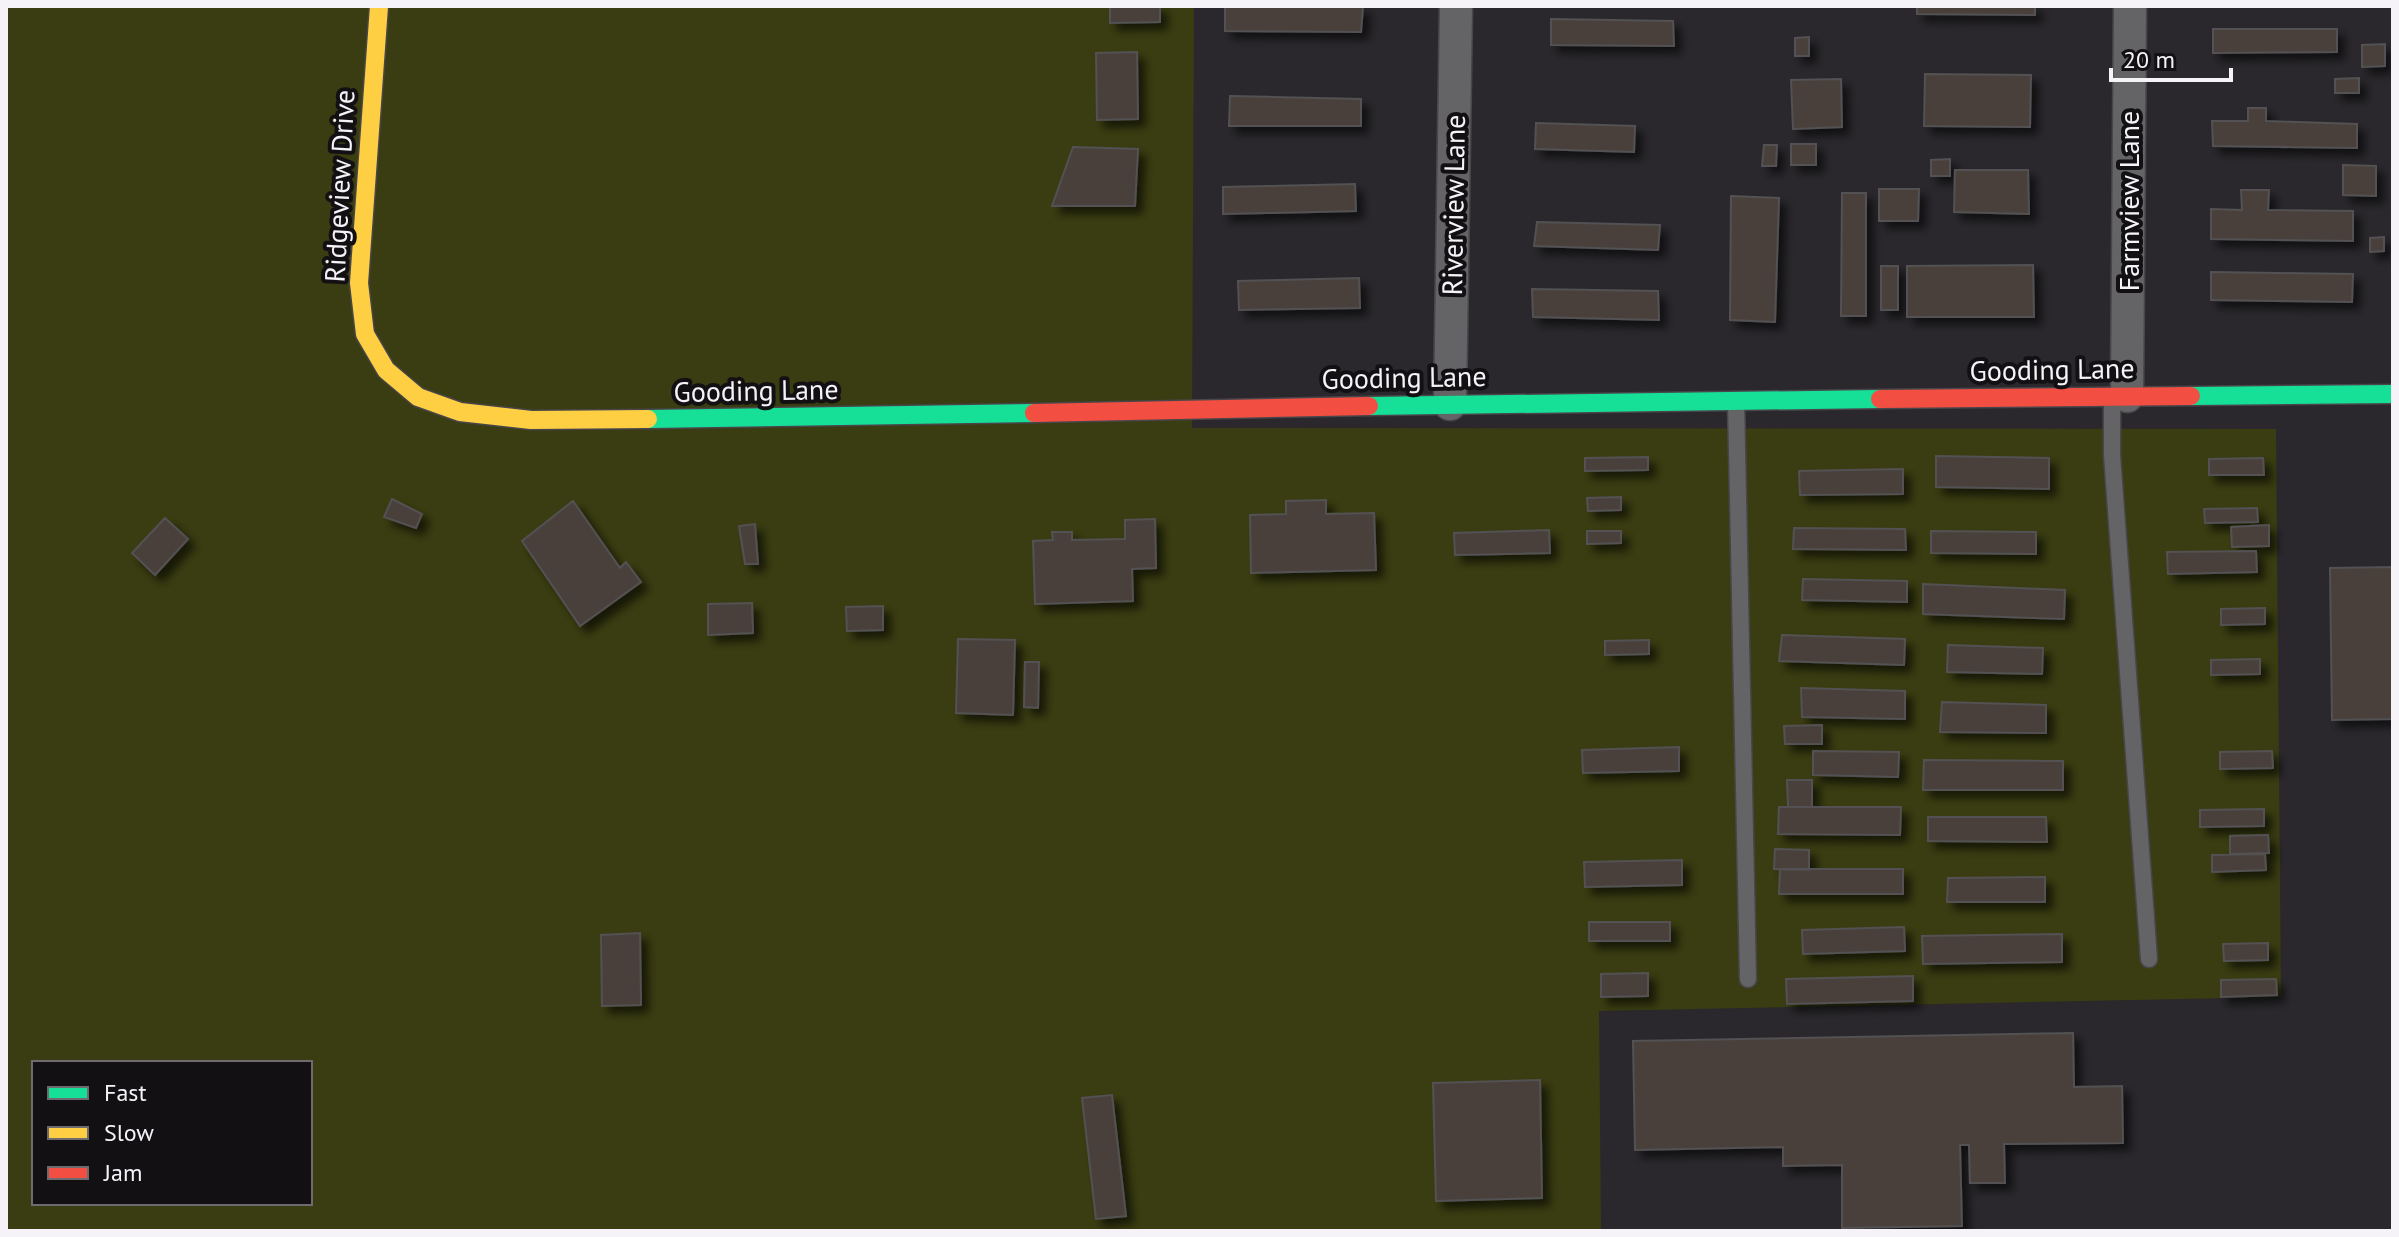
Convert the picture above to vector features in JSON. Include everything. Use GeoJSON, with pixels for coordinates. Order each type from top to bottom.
{"type":"FeatureCollection","features":[{"type":"Feature","properties":{"kind":"street","name":"Ridgeview Drive"},"geometry":{"type":"LineString","coordinates":[[379,6],[359,283],[365,334],[386,370],[418,397]]}},
{"type":"Feature","properties":{"kind":"street","name":"Riverview Lane"},"geometry":{"type":"LineString","coordinates":[[1450,404],[1456,6]]}},
{"type":"Feature","properties":{"kind":"street","name":"Farmview Lane"},"geometry":{"type":"LineString","coordinates":[[2120,396],[2130,6]]}},
{"type":"Feature","properties":{"kind":"street","name":"Gooding Lane"},"geometry":{"type":"LineString","coordinates":[[418,397],[460,412],[531,420],[831,418],[1450,404],[2393,394]]}},
{"type":"Feature","properties":{"kind":"lane"},"geometry":{"type":"LineString","coordinates":[[2120,396],[2112,455],[2149,959]]}},
{"type":"Feature","properties":{"kind":"lane"},"geometry":{"type":"LineString","coordinates":[[1736,401],[1748,979]]}},
{"type":"Feature","properties":{"kind":"green space"},"geometry":{"type":"Polygon","coordinates":[[[6,6],[1194,6],[1192,428],[2276,429],[2281,997],[1599,1011],[1601,1231],[6,1231],[6,6]]]}},
{"type":"Feature","properties":{"kind":"building"},"geometry":{"type":"Polygon","coordinates":[[[1110,6],[1160,6],[1160,22],[1110,23],[1110,6]]]}},
{"type":"Feature","properties":{"kind":"building"},"geometry":{"type":"Polygon","coordinates":[[[1225,6],[1363,7],[1361,32],[1225,31],[1225,6]]]}},
{"type":"Feature","properties":{"kind":"building"},"geometry":{"type":"Polygon","coordinates":[[[1917,6],[2035,6],[2035,15],[1917,14],[1917,6]]]}},
{"type":"Feature","properties":{"kind":"building"},"geometry":{"type":"Polygon","coordinates":[[[1551,19],[1673,21],[1674,46],[1551,45],[1551,19]]]}},
{"type":"Feature","properties":{"kind":"building"},"geometry":{"type":"Polygon","coordinates":[[[2213,29],[2337,29],[2337,52],[2213,53],[2213,29]]]}},
{"type":"Feature","properties":{"kind":"building"},"geometry":{"type":"Polygon","coordinates":[[[1809,37],[1809,56],[1795,56],[1795,38],[1809,37]]]}},
{"type":"Feature","properties":{"kind":"building"},"geometry":{"type":"Polygon","coordinates":[[[2385,44],[2385,66],[2362,67],[2362,45],[2385,44]]]}},
{"type":"Feature","properties":{"kind":"building"},"geometry":{"type":"Polygon","coordinates":[[[1137,52],[1138,119],[1097,120],[1096,53],[1137,52]]]}},
{"type":"Feature","properties":{"kind":"building"},"geometry":{"type":"Polygon","coordinates":[[[1925,74],[2031,75],[2030,127],[1924,126],[1925,74]]]}},
{"type":"Feature","properties":{"kind":"building"},"geometry":{"type":"Polygon","coordinates":[[[2359,78],[2359,93],[2335,93],[2335,79],[2359,78]]]}},
{"type":"Feature","properties":{"kind":"building"},"geometry":{"type":"Polygon","coordinates":[[[1841,79],[1842,127],[1793,129],[1791,80],[1841,79]]]}},
{"type":"Feature","properties":{"kind":"building"},"geometry":{"type":"Polygon","coordinates":[[[1230,96],[1361,99],[1361,126],[1229,126],[1230,96]]]}},
{"type":"Feature","properties":{"kind":"building"},"geometry":{"type":"Polygon","coordinates":[[[2248,108],[2266,108],[2266,121],[2357,124],[2357,148],[2213,146],[2212,121],[2248,121],[2248,108]]]}},
{"type":"Feature","properties":{"kind":"building"},"geometry":{"type":"Polygon","coordinates":[[[1536,123],[1635,126],[1634,152],[1535,149],[1536,123]]]}},
{"type":"Feature","properties":{"kind":"building"},"geometry":{"type":"Polygon","coordinates":[[[1791,144],[1816,144],[1816,165],[1791,165],[1791,144]]]}},
{"type":"Feature","properties":{"kind":"building"},"geometry":{"type":"Polygon","coordinates":[[[1764,145],[1777,145],[1776,166],[1762,166],[1764,145]]]}},
{"type":"Feature","properties":{"kind":"building"},"geometry":{"type":"Polygon","coordinates":[[[1073,147],[1138,149],[1135,206],[1052,206],[1073,147]]]}},
{"type":"Feature","properties":{"kind":"building"},"geometry":{"type":"Polygon","coordinates":[[[1950,159],[1950,176],[1931,176],[1931,160],[1950,159]]]}},
{"type":"Feature","properties":{"kind":"building"},"geometry":{"type":"Polygon","coordinates":[[[2343,165],[2376,166],[2376,196],[2343,195],[2343,165]]]}},
{"type":"Feature","properties":{"kind":"building"},"geometry":{"type":"Polygon","coordinates":[[[1955,170],[2028,170],[2029,214],[1954,212],[1955,170]]]}},
{"type":"Feature","properties":{"kind":"building"},"geometry":{"type":"Polygon","coordinates":[[[1355,184],[1356,211],[1223,214],[1223,187],[1355,184]]]}},
{"type":"Feature","properties":{"kind":"building"},"geometry":{"type":"Polygon","coordinates":[[[1879,189],[1919,189],[1918,221],[1879,221],[1879,189]]]}},
{"type":"Feature","properties":{"kind":"building"},"geometry":{"type":"Polygon","coordinates":[[[2241,190],[2269,190],[2268,210],[2353,211],[2353,241],[2211,239],[2211,209],[2242,210],[2241,190]]]}},
{"type":"Feature","properties":{"kind":"building"},"geometry":{"type":"Polygon","coordinates":[[[1842,193],[1866,193],[1866,316],[1841,316],[1842,193]]]}},
{"type":"Feature","properties":{"kind":"building"},"geometry":{"type":"Polygon","coordinates":[[[1731,196],[1779,198],[1775,322],[1730,320],[1731,196]]]}},
{"type":"Feature","properties":{"kind":"building"},"geometry":{"type":"Polygon","coordinates":[[[1537,222],[1660,225],[1658,250],[1534,246],[1537,222]]]}},
{"type":"Feature","properties":{"kind":"building"},"geometry":{"type":"Polygon","coordinates":[[[2384,237],[2384,251],[2370,252],[2370,238],[2384,237]]]}},
{"type":"Feature","properties":{"kind":"building"},"geometry":{"type":"Polygon","coordinates":[[[2033,265],[2034,317],[1907,317],[1907,266],[2033,265]]]}},
{"type":"Feature","properties":{"kind":"building"},"geometry":{"type":"Polygon","coordinates":[[[1881,266],[1898,266],[1898,310],[1881,310],[1881,266]]]}},
{"type":"Feature","properties":{"kind":"building"},"geometry":{"type":"Polygon","coordinates":[[[2211,272],[2353,274],[2352,302],[2211,300],[2211,272]]]}},
{"type":"Feature","properties":{"kind":"building"},"geometry":{"type":"Polygon","coordinates":[[[1359,278],[1360,308],[1239,310],[1238,281],[1359,278]]]}},
{"type":"Feature","properties":{"kind":"building"},"geometry":{"type":"Polygon","coordinates":[[[1532,289],[1658,291],[1659,320],[1533,317],[1532,289]]]}},
{"type":"Feature","properties":{"kind":"building"},"geometry":{"type":"Polygon","coordinates":[[[1936,456],[2049,458],[2049,489],[1936,487],[1936,456]]]}},
{"type":"Feature","properties":{"kind":"building"},"geometry":{"type":"Polygon","coordinates":[[[1648,457],[1648,470],[1585,471],[1585,458],[1648,457]]]}},
{"type":"Feature","properties":{"kind":"building"},"geometry":{"type":"Polygon","coordinates":[[[2263,458],[2264,475],[2209,475],[2209,459],[2263,458]]]}},
{"type":"Feature","properties":{"kind":"building"},"geometry":{"type":"Polygon","coordinates":[[[1903,469],[1903,494],[1800,495],[1799,471],[1903,469]]]}},
{"type":"Feature","properties":{"kind":"building"},"geometry":{"type":"Polygon","coordinates":[[[1621,497],[1621,510],[1588,511],[1587,498],[1621,497]]]}},
{"type":"Feature","properties":{"kind":"building"},"geometry":{"type":"Polygon","coordinates":[[[392,499],[422,514],[416,528],[384,517],[392,499]]]}},
{"type":"Feature","properties":{"kind":"building"},"geometry":{"type":"Polygon","coordinates":[[[1326,500],[1326,514],[1374,513],[1376,570],[1251,573],[1250,515],[1286,514],[1286,501],[1326,500]]]}},
{"type":"Feature","properties":{"kind":"building"},"geometry":{"type":"Polygon","coordinates":[[[573,501],[620,568],[626,562],[641,582],[580,626],[522,541],[573,501]]]}},
{"type":"Feature","properties":{"kind":"building"},"geometry":{"type":"Polygon","coordinates":[[[2257,508],[2258,522],[2205,523],[2204,509],[2257,508]]]}},
{"type":"Feature","properties":{"kind":"building"},"geometry":{"type":"Polygon","coordinates":[[[165,518],[188,539],[155,575],[132,553],[165,518]]]}},
{"type":"Feature","properties":{"kind":"building"},"geometry":{"type":"Polygon","coordinates":[[[1155,519],[1156,568],[1132,569],[1133,601],[1035,604],[1033,541],[1053,540],[1052,532],[1072,532],[1072,540],[1125,539],[1125,520],[1155,519]]]}},
{"type":"Feature","properties":{"kind":"building"},"geometry":{"type":"Polygon","coordinates":[[[755,524],[758,564],[745,564],[739,526],[755,524]]]}},
{"type":"Feature","properties":{"kind":"building"},"geometry":{"type":"Polygon","coordinates":[[[2269,525],[2269,546],[2232,547],[2231,527],[2269,525]]]}},
{"type":"Feature","properties":{"kind":"building"},"geometry":{"type":"Polygon","coordinates":[[[1794,528],[1905,529],[1906,550],[1793,549],[1794,528]]]}},
{"type":"Feature","properties":{"kind":"building"},"geometry":{"type":"Polygon","coordinates":[[[1549,530],[1550,553],[1455,555],[1454,533],[1549,530]]]}},
{"type":"Feature","properties":{"kind":"building"},"geometry":{"type":"Polygon","coordinates":[[[1587,531],[1621,531],[1621,543],[1587,544],[1587,531]]]}},
{"type":"Feature","properties":{"kind":"building"},"geometry":{"type":"Polygon","coordinates":[[[1931,531],[2036,532],[2036,554],[1931,553],[1931,531]]]}},
{"type":"Feature","properties":{"kind":"building"},"geometry":{"type":"Polygon","coordinates":[[[2256,551],[2257,572],[2168,574],[2167,552],[2256,551]]]}},
{"type":"Feature","properties":{"kind":"building"},"geometry":{"type":"Polygon","coordinates":[[[2393,567],[2393,719],[2332,720],[2330,568],[2393,567]]]}},
{"type":"Feature","properties":{"kind":"building"},"geometry":{"type":"Polygon","coordinates":[[[1803,579],[1907,581],[1907,602],[1802,600],[1803,579]]]}},
{"type":"Feature","properties":{"kind":"building"},"geometry":{"type":"Polygon","coordinates":[[[1923,584],[2065,590],[2064,619],[1923,614],[1923,584]]]}},
{"type":"Feature","properties":{"kind":"building"},"geometry":{"type":"Polygon","coordinates":[[[752,603],[753,633],[708,635],[708,604],[752,603]]]}},
{"type":"Feature","properties":{"kind":"building"},"geometry":{"type":"Polygon","coordinates":[[[883,606],[883,630],[847,631],[846,607],[883,606]]]}},
{"type":"Feature","properties":{"kind":"building"},"geometry":{"type":"Polygon","coordinates":[[[2265,608],[2265,624],[2221,625],[2221,609],[2265,608]]]}},
{"type":"Feature","properties":{"kind":"building"},"geometry":{"type":"Polygon","coordinates":[[[1782,635],[1905,639],[1904,665],[1779,661],[1782,635]]]}},
{"type":"Feature","properties":{"kind":"building"},"geometry":{"type":"Polygon","coordinates":[[[958,639],[1015,640],[1013,715],[956,713],[958,639]]]}},
{"type":"Feature","properties":{"kind":"building"},"geometry":{"type":"Polygon","coordinates":[[[1649,640],[1649,654],[1605,655],[1605,641],[1649,640]]]}},
{"type":"Feature","properties":{"kind":"building"},"geometry":{"type":"Polygon","coordinates":[[[1948,645],[2043,648],[2042,674],[1947,672],[1948,645]]]}},
{"type":"Feature","properties":{"kind":"building"},"geometry":{"type":"Polygon","coordinates":[[[2260,659],[2260,674],[2211,675],[2211,660],[2260,659]]]}},
{"type":"Feature","properties":{"kind":"building"},"geometry":{"type":"Polygon","coordinates":[[[1025,662],[1039,662],[1038,708],[1024,707],[1025,662]]]}},
{"type":"Feature","properties":{"kind":"building"},"geometry":{"type":"Polygon","coordinates":[[[1801,688],[1905,691],[1905,719],[1802,717],[1801,688]]]}},
{"type":"Feature","properties":{"kind":"building"},"geometry":{"type":"Polygon","coordinates":[[[1942,702],[2046,705],[2046,733],[1940,732],[1942,702]]]}},
{"type":"Feature","properties":{"kind":"building"},"geometry":{"type":"Polygon","coordinates":[[[1822,725],[1822,744],[1785,744],[1784,726],[1822,725]]]}},
{"type":"Feature","properties":{"kind":"building"},"geometry":{"type":"Polygon","coordinates":[[[1679,747],[1679,771],[1583,773],[1582,750],[1679,747]]]}},
{"type":"Feature","properties":{"kind":"building"},"geometry":{"type":"Polygon","coordinates":[[[1813,751],[1899,752],[1898,777],[1813,775],[1813,751]]]}},
{"type":"Feature","properties":{"kind":"building"},"geometry":{"type":"Polygon","coordinates":[[[2272,751],[2273,768],[2220,769],[2220,752],[2272,751]]]}},
{"type":"Feature","properties":{"kind":"building"},"geometry":{"type":"Polygon","coordinates":[[[1924,760],[2063,761],[2063,790],[1923,790],[1924,760]]]}},
{"type":"Feature","properties":{"kind":"building"},"geometry":{"type":"Polygon","coordinates":[[[1787,780],[1812,780],[1812,807],[1788,807],[1787,780]]]}},
{"type":"Feature","properties":{"kind":"building"},"geometry":{"type":"Polygon","coordinates":[[[1779,807],[1901,807],[1900,835],[1778,834],[1779,807]]]}},
{"type":"Feature","properties":{"kind":"building"},"geometry":{"type":"Polygon","coordinates":[[[2264,809],[2264,826],[2200,827],[2200,810],[2264,809]]]}},
{"type":"Feature","properties":{"kind":"building"},"geometry":{"type":"Polygon","coordinates":[[[1928,817],[2046,817],[2047,842],[1928,841],[1928,817]]]}},
{"type":"Feature","properties":{"kind":"building"},"geometry":{"type":"Polygon","coordinates":[[[2268,835],[2269,853],[2230,854],[2230,836],[2268,835]]]}},
{"type":"Feature","properties":{"kind":"building"},"geometry":{"type":"Polygon","coordinates":[[[1775,849],[1809,850],[1809,870],[1774,869],[1775,849]]]}},
{"type":"Feature","properties":{"kind":"building"},"geometry":{"type":"Polygon","coordinates":[[[2265,854],[2266,870],[2212,872],[2212,855],[2265,854]]]}},
{"type":"Feature","properties":{"kind":"building"},"geometry":{"type":"Polygon","coordinates":[[[1682,860],[1682,885],[1585,887],[1584,862],[1682,860]]]}},
{"type":"Feature","properties":{"kind":"building"},"geometry":{"type":"Polygon","coordinates":[[[1780,869],[1903,869],[1903,894],[1779,894],[1780,869]]]}},
{"type":"Feature","properties":{"kind":"building"},"geometry":{"type":"Polygon","coordinates":[[[2045,877],[2045,902],[1947,902],[1948,878],[2045,877]]]}},
{"type":"Feature","properties":{"kind":"building"},"geometry":{"type":"Polygon","coordinates":[[[1589,922],[1670,922],[1670,941],[1589,941],[1589,922]]]}},
{"type":"Feature","properties":{"kind":"building"},"geometry":{"type":"Polygon","coordinates":[[[1904,927],[1905,951],[1803,954],[1802,930],[1904,927]]]}},
{"type":"Feature","properties":{"kind":"building"},"geometry":{"type":"Polygon","coordinates":[[[640,933],[641,1005],[602,1006],[601,935],[640,933]]]}},
{"type":"Feature","properties":{"kind":"building"},"geometry":{"type":"Polygon","coordinates":[[[2062,934],[2062,962],[1923,964],[1922,936],[2062,934]]]}},
{"type":"Feature","properties":{"kind":"building"},"geometry":{"type":"Polygon","coordinates":[[[2268,943],[2268,960],[2224,961],[2223,944],[2268,943]]]}},
{"type":"Feature","properties":{"kind":"building"},"geometry":{"type":"Polygon","coordinates":[[[1648,973],[1648,996],[1601,997],[1601,974],[1648,973]]]}},
{"type":"Feature","properties":{"kind":"building"},"geometry":{"type":"Polygon","coordinates":[[[1913,976],[1913,1001],[1787,1004],[1786,979],[1913,976]]]}},
{"type":"Feature","properties":{"kind":"building"},"geometry":{"type":"Polygon","coordinates":[[[2276,979],[2277,995],[2221,997],[2221,980],[2276,979]]]}},
{"type":"Feature","properties":{"kind":"building"},"geometry":{"type":"Polygon","coordinates":[[[2073,1033],[2074,1087],[2122,1086],[2123,1143],[2004,1144],[2005,1183],[1970,1183],[1969,1145],[1960,1145],[1962,1226],[1842,1228],[1842,1165],[1783,1166],[1783,1147],[1635,1150],[1633,1041],[2073,1033]]]}},
{"type":"Feature","properties":{"kind":"building"},"geometry":{"type":"Polygon","coordinates":[[[1540,1080],[1542,1198],[1436,1201],[1433,1083],[1540,1080]]]}},
{"type":"Feature","properties":{"kind":"building"},"geometry":{"type":"Polygon","coordinates":[[[1112,1095],[1126,1216],[1096,1219],[1082,1098],[1112,1095]]]}},
{"type":"Feature","properties":{"kind":"traffic: fast"},"geometry":{"type":"LineString","coordinates":[[2191,396],[2393,394]]}},
{"type":"Feature","properties":{"kind":"traffic: fast"},"geometry":{"type":"LineString","coordinates":[[1369,406],[1880,399]]}},
{"type":"Feature","properties":{"kind":"traffic: fast"},"geometry":{"type":"LineString","coordinates":[[648,419],[1034,413]]}},
{"type":"Feature","properties":{"kind":"traffic: slow"},"geometry":{"type":"LineString","coordinates":[[379,6],[359,283],[365,334],[386,370],[418,397],[460,412],[531,420],[648,419]]}},
{"type":"Feature","properties":{"kind":"traffic: jam"},"geometry":{"type":"LineString","coordinates":[[1880,399],[2191,396]]}},
{"type":"Feature","properties":{"kind":"traffic: jam"},"geometry":{"type":"LineString","coordinates":[[1034,413],[1369,406]]}}]}
